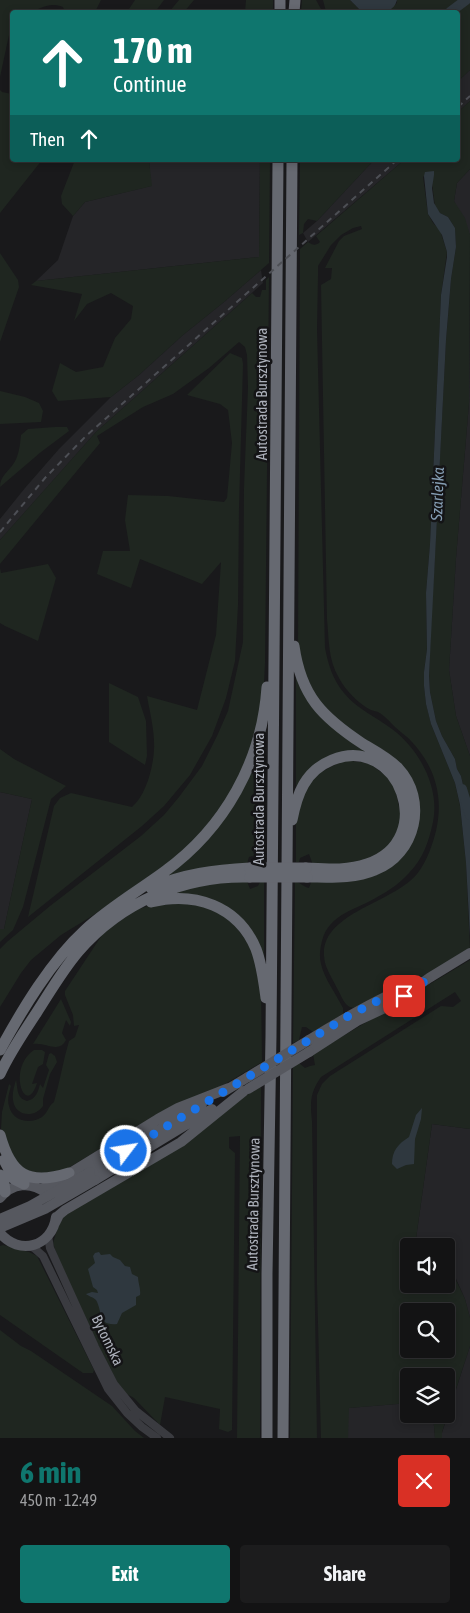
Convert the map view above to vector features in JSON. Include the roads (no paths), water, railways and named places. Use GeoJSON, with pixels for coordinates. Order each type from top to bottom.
{"type":"FeatureCollection","features":[{"type":"Feature","properties":{"kind":"highway","name":"Autostrada Bursztynowa"},"geometry":{"type":"LineString","coordinates":[[267,1438],[278,162]]}},
{"type":"Feature","properties":{"kind":"highway","name":"Autostrada Bursztynowa"},"geometry":{"type":"LineString","coordinates":[[283,1438],[292,162]]}},
{"type":"Feature","properties":{"kind":"highway"},"geometry":{"type":"LineString","coordinates":[[0,1050],[58,958],[85,929],[128,904],[191,883],[250,872],[359,875],[375,870],[390,862],[404,849],[411,836],[414,822],[415,803],[409,784],[398,768],[333,723],[313,701],[303,681],[295,658],[289,610]]}},
{"type":"Feature","properties":{"kind":"highway"},"geometry":{"type":"LineString","coordinates":[[0,1074],[12,1051],[72,959],[128,904],[188,853],[211,829],[236,792],[247,770],[259,735],[274,645]]}},
{"type":"Feature","properties":{"kind":"highway"},"geometry":{"type":"LineString","coordinates":[[286,854],[297,796],[304,782],[313,771],[324,763],[350,756],[370,760],[388,771],[401,788],[406,809],[403,828],[393,847],[378,860],[361,866],[306,873]]}},
{"type":"Feature","properties":{"kind":"highway"},"geometry":{"type":"LineString","coordinates":[[128,904],[167,898],[193,898],[220,908],[240,924],[252,941],[259,957],[271,1036]]}},
{"type":"Feature","properties":{"kind":"highway"},"geometry":{"type":"LineString","coordinates":[[0,1134],[12,1165],[26,1176],[48,1179],[69,1173]]}},
{"type":"Feature","properties":{"kind":"highway"},"geometry":{"type":"LineString","coordinates":[[0,1149],[12,1176],[24,1184]]}},
{"type":"Feature","properties":{"kind":"highway"},"geometry":{"type":"LineString","coordinates":[[0,1175],[4,1184],[2,1195]]}},
{"type":"Feature","properties":{"kind":"main road"},"geometry":{"type":"LineString","coordinates":[[0,1219],[92,1176],[246,1090],[357,1021],[404,996],[470,953]]}},
{"type":"Feature","properties":{"kind":"main road"},"geometry":{"type":"LineString","coordinates":[[0,1228],[45,1209],[92,1176],[229,1088],[350,1015],[429,978]]}},
{"type":"Feature","properties":{"kind":"main road"},"geometry":{"type":"LineString","coordinates":[[2,1195],[11,1188],[24,1184],[41,1188],[49,1186],[163,1116],[229,1088]]}},
{"type":"Feature","properties":{"kind":"main road"},"geometry":{"type":"LineString","coordinates":[[0,1233],[4,1241],[18,1245],[28,1246],[39,1243],[48,1236],[59,1215],[65,1210],[181,1142],[246,1090]]}},
{"type":"Feature","properties":{"kind":"main road"},"geometry":{"type":"LineString","coordinates":[[41,1188],[55,1206],[55,1223]]}},
{"type":"Feature","properties":{"kind":"street","name":"Bytomska"},"geometry":{"type":"LineString","coordinates":[[48,1236],[50,1248],[114,1384],[136,1411],[170,1438]]}},
{"type":"Feature","properties":{"kind":"street","name":"Bytomska"},"geometry":{"type":"LineString","coordinates":[[28,1246],[34,1248],[43,1256],[108,1389],[127,1412],[142,1427],[157,1438]]}},
{"type":"Feature","properties":{"kind":"water"},"geometry":{"type":"Polygon","coordinates":[[[350,0],[397,0],[390,10],[360,10],[350,0]]]}},
{"type":"Feature","properties":{"kind":"water"},"geometry":{"type":"Polygon","coordinates":[[[434,171],[432,188],[434,203],[440,213],[448,217],[455,228],[456,247],[451,279],[446,340],[429,676],[436,721],[455,759],[466,798],[465,806],[470,809],[470,937],[466,863],[460,805],[455,783],[431,724],[424,686],[427,649],[426,593],[430,544],[441,295],[447,257],[442,235],[428,214],[424,176],[425,172],[434,171]]]}},
{"type":"Feature","properties":{"kind":"water"},"geometry":{"type":"Polygon","coordinates":[[[422,1108],[415,1139],[414,1164],[397,1169],[392,1164],[394,1152],[409,1137],[416,1115],[422,1108]]]}},
{"type":"Feature","properties":{"kind":"water"},"geometry":{"type":"Polygon","coordinates":[[[99,1252],[101,1255],[110,1254],[120,1260],[125,1266],[130,1267],[132,1274],[138,1277],[140,1295],[136,1297],[136,1305],[122,1313],[117,1324],[106,1323],[103,1320],[96,1300],[86,1294],[98,1293],[93,1287],[88,1269],[95,1263],[93,1256],[99,1252]]]}},
{"type":"Feature","properties":{"kind":"waterway","name":"Szarlejka"},"geometry":{"type":"LineString","coordinates":[[453,10],[466,0]]}},
{"type":"Feature","properties":{"kind":"waterway","name":"Szarlejka"},"geometry":{"type":"LineString","coordinates":[[462,789],[470,815]]}},
{"type":"Feature","properties":{"kind":"railway"},"geometry":{"type":"LineString","coordinates":[[460,105],[470,96]]}},
{"type":"Feature","properties":{"kind":"railway"},"geometry":{"type":"LineString","coordinates":[[0,532],[45,478],[86,436],[395,162]]}}]}
